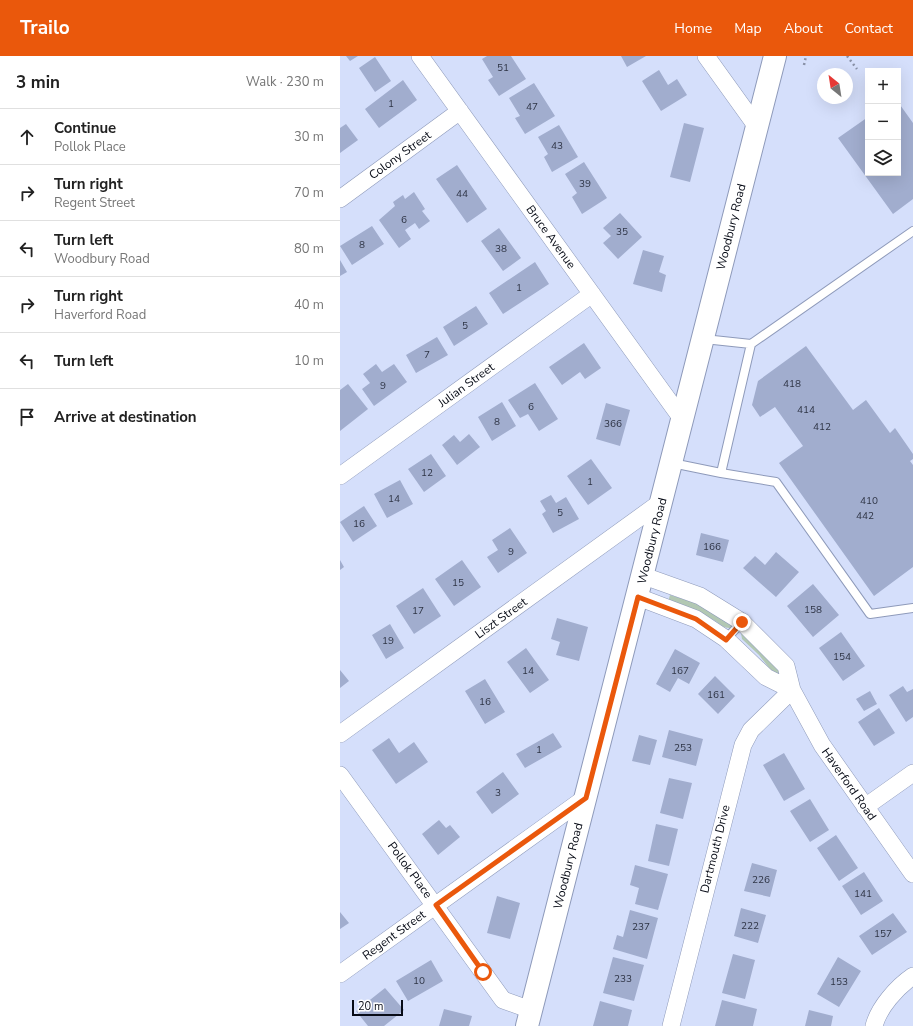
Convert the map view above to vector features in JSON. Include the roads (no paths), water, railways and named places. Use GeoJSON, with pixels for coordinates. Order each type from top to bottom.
{"type":"FeatureCollection","features":[{"type":"Feature","properties":{"kind":"main road","name":"Woodbury Road"},"geometry":{"type":"LineString","coordinates":[[529,1018],[644,576],[661,502],[775,56]]}},
{"type":"Feature","properties":{"kind":"street","name":"Bruce Avenue"},"geometry":{"type":"LineString","coordinates":[[420,56],[682,419]]}},
{"type":"Feature","properties":{"kind":"street"},"geometry":{"type":"LineString","coordinates":[[706,56],[757,127]]}},
{"type":"Feature","properties":{"kind":"street","name":"Colony Street"},"geometry":{"type":"LineString","coordinates":[[340,199],[460,112]]}},
{"type":"Feature","properties":{"kind":"street","name":"Julian Street"},"geometry":{"type":"LineString","coordinates":[[340,476],[592,294]]}},
{"type":"Feature","properties":{"kind":"street","name":"Liszt Street"},"geometry":{"type":"LineString","coordinates":[[340,734],[661,502]]}},
{"type":"Feature","properties":{"kind":"street","name":"Haverford Road"},"geometry":{"type":"LineString","coordinates":[[644,576],[700,596],[742,622],[786,666],[792,690],[822,745],[913,874]]}},
{"type":"Feature","properties":{"kind":"street"},"geometry":{"type":"LineString","coordinates":[[638,597],[696,619],[726,640],[766,677],[792,690]]}},
{"type":"Feature","properties":{"kind":"street","name":"Dartmouth Drive"},"geometry":{"type":"LineString","coordinates":[[671,1026],[743,745],[751,730],[792,690]]}},
{"type":"Feature","properties":{"kind":"street"},"geometry":{"type":"LineString","coordinates":[[866,807],[913,772]]}},
{"type":"Feature","properties":{"kind":"street","name":"Pollok Place"},"geometry":{"type":"LineString","coordinates":[[340,775],[436,905],[503,1000],[529,1018]]}},
{"type":"Feature","properties":{"kind":"street","name":"Regent Street"},"geometry":{"type":"LineString","coordinates":[[340,974],[586,798]]}},
{"type":"Feature","properties":{"kind":"street"},"geometry":{"type":"LineString","coordinates":[[874,1026],[887,1001],[913,976]]}},
{"type":"Feature","properties":{"kind":"lane"},"geometry":{"type":"LineString","coordinates":[[721,473],[751,344],[913,231]]}},
{"type":"Feature","properties":{"kind":"lane"},"geometry":{"type":"LineString","coordinates":[[703,338],[751,344]]}},
{"type":"Feature","properties":{"kind":"lane"},"geometry":{"type":"LineString","coordinates":[[671,463],[776,482],[870,614],[913,608]]}},
{"type":"Feature","properties":{"kind":"lane"},"geometry":{"type":"LineString","coordinates":[[726,640],[742,622]]}}]}
